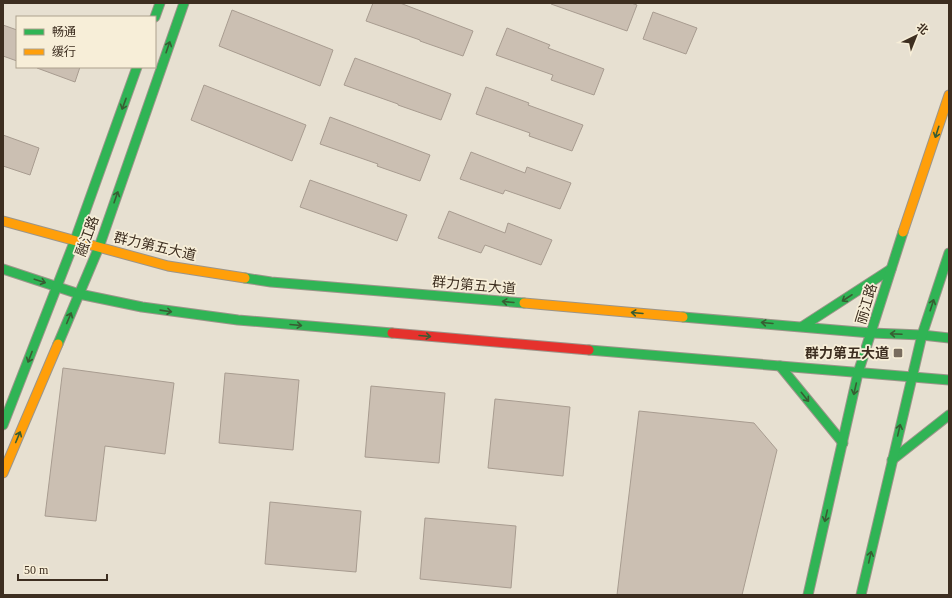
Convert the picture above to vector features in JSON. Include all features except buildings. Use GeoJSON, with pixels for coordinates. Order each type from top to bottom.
{"type":"FeatureCollection","features":[{"type":"Feature","properties":{"kind":"main road"},"geometry":{"type":"LineString","coordinates":[[155,16],[160,3]]}},
{"type":"Feature","properties":{"kind":"main road","name":"融江路"},"geometry":{"type":"LineString","coordinates":[[3,473],[99,247],[184,3]]}},
{"type":"Feature","properties":{"kind":"main road","name":"融江路"},"geometry":{"type":"LineString","coordinates":[[3,425],[75,240],[137,68]]}},
{"type":"Feature","properties":{"kind":"main road","name":"丽江路"},"geometry":{"type":"LineString","coordinates":[[808,595],[858,373],[949,95]]}},
{"type":"Feature","properties":{"kind":"main road","name":"群力第五大道"},"geometry":{"type":"LineString","coordinates":[[3,221],[168,266],[271,282],[949,338]]}},
{"type":"Feature","properties":{"kind":"main road"},"geometry":{"type":"LineString","coordinates":[[861,595],[922,335],[949,253]]}},
{"type":"Feature","properties":{"kind":"main road"},"geometry":{"type":"LineString","coordinates":[[3,269],[79,294],[142,308],[238,320],[949,380]]}},
{"type":"Feature","properties":{"kind":"main road"},"geometry":{"type":"LineString","coordinates":[[803,326],[891,269]]}},
{"type":"Feature","properties":{"kind":"main road"},"geometry":{"type":"LineString","coordinates":[[942,275],[949,285]]}},
{"type":"Feature","properties":{"kind":"main road"},"geometry":{"type":"LineString","coordinates":[[780,366],[843,443]]}},
{"type":"Feature","properties":{"kind":"main road"},"geometry":{"type":"LineString","coordinates":[[892,460],[949,415]]}},
{"type":"Feature","properties":{"kind":"traffic: fast"},"geometry":{"type":"LineString","coordinates":[[155,16],[160,3]]}},
{"type":"Feature","properties":{"kind":"traffic: fast"},"geometry":{"type":"LineString","coordinates":[[58,344],[99,247],[184,3]]}},
{"type":"Feature","properties":{"kind":"traffic: fast"},"geometry":{"type":"LineString","coordinates":[[3,425],[75,240],[137,68]]}},
{"type":"Feature","properties":{"kind":"traffic: fast"},"geometry":{"type":"LineString","coordinates":[[808,595],[858,373],[903,232]]}},
{"type":"Feature","properties":{"kind":"traffic: fast"},"geometry":{"type":"LineString","coordinates":[[861,595],[922,335],[949,253]]}},
{"type":"Feature","properties":{"kind":"traffic: fast"},"geometry":{"type":"LineString","coordinates":[[3,269],[79,294],[142,307],[238,320],[392,333]]}},
{"type":"Feature","properties":{"kind":"traffic: fast"},"geometry":{"type":"LineString","coordinates":[[803,326],[891,269]]}},
{"type":"Feature","properties":{"kind":"traffic: fast"},"geometry":{"type":"LineString","coordinates":[[245,278],[271,282],[524,303]]}},
{"type":"Feature","properties":{"kind":"traffic: fast"},"geometry":{"type":"LineString","coordinates":[[683,317],[949,338]]}},
{"type":"Feature","properties":{"kind":"traffic: fast"},"geometry":{"type":"LineString","coordinates":[[589,350],[949,380]]}},
{"type":"Feature","properties":{"kind":"traffic: fast"},"geometry":{"type":"LineString","coordinates":[[780,366],[843,443]]}},
{"type":"Feature","properties":{"kind":"traffic: fast"},"geometry":{"type":"LineString","coordinates":[[892,460],[949,415]]}},
{"type":"Feature","properties":{"kind":"traffic: slow"},"geometry":{"type":"LineString","coordinates":[[903,232],[949,95]]}},
{"type":"Feature","properties":{"kind":"traffic: slow"},"geometry":{"type":"LineString","coordinates":[[3,221],[168,266],[245,278]]}},
{"type":"Feature","properties":{"kind":"traffic: slow"},"geometry":{"type":"LineString","coordinates":[[524,303],[683,317]]}},
{"type":"Feature","properties":{"kind":"traffic: slow"},"geometry":{"type":"LineString","coordinates":[[3,473],[58,344]]}},
{"type":"Feature","properties":{"kind":"traffic: jam"},"geometry":{"type":"LineString","coordinates":[[392,333],[589,350]]}},
{"type":"Feature","properties":{"kind":"place","name":"群力第五大道"},"geometry":{"type":"Point","coordinates":[898,353]}}]}
